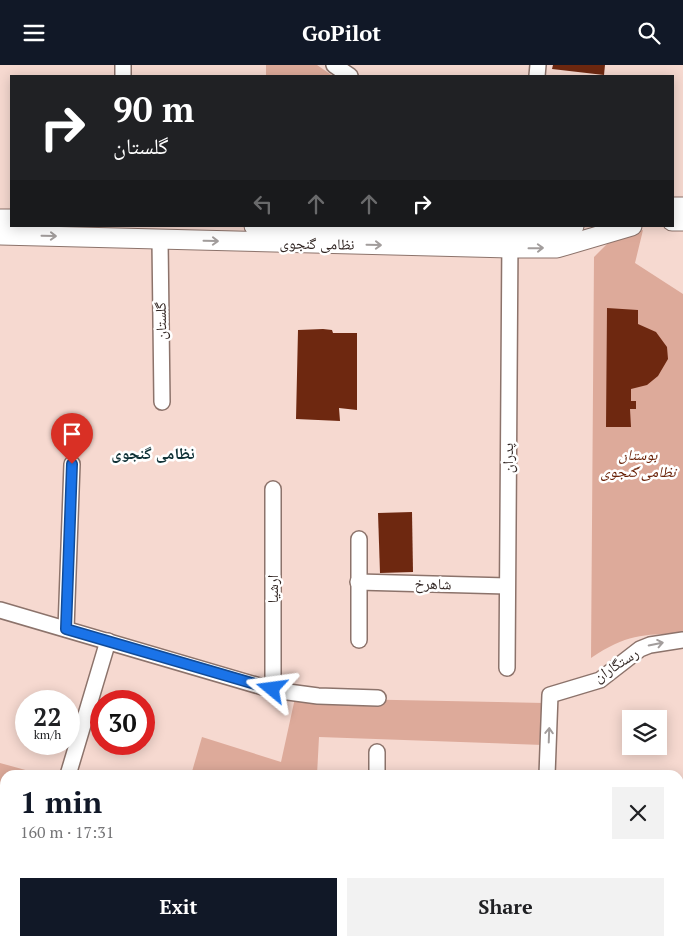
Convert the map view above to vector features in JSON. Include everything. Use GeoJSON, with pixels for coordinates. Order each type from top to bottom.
{"type":"FeatureCollection","features":[{"type":"Feature","properties":{"kind":"street"},"geometry":{"type":"LineString","coordinates":[[334,65],[349,75]]}},
{"type":"Feature","properties":{"kind":"street","name":"نظامی گنجوی"},"geometry":{"type":"LineString","coordinates":[[271,227],[510,241]]}},
{"type":"Feature","properties":{"kind":"street","name":"نظامی گنجوی"},"geometry":{"type":"LineString","coordinates":[[0,235],[160,233],[510,241],[551,234],[621,227]]}},
{"type":"Feature","properties":{"kind":"street","name":"گلستان"},"geometry":{"type":"LineString","coordinates":[[160,233],[162,402]]}},
{"type":"Feature","properties":{"kind":"street","name":"پدران"},"geometry":{"type":"LineString","coordinates":[[507,668],[510,241]]}},
{"type":"Feature","properties":{"kind":"street"},"geometry":{"type":"LineString","coordinates":[[66,629],[72,464]]}},
{"type":"Feature","properties":{"kind":"street","name":"ارشیا"},"geometry":{"type":"LineString","coordinates":[[272,689],[273,489]]}},
{"type":"Feature","properties":{"kind":"street"},"geometry":{"type":"LineString","coordinates":[[358,640],[359,539]]}},
{"type":"Feature","properties":{"kind":"street","name":"شاهرخ"},"geometry":{"type":"LineString","coordinates":[[358,582],[507,586]]}},
{"type":"Feature","properties":{"kind":"street"},"geometry":{"type":"LineString","coordinates":[[0,609],[272,689],[318,695],[378,697]]}},
{"type":"Feature","properties":{"kind":"street","name":"رستگاران"},"geometry":{"type":"LineString","coordinates":[[547,770],[550,695],[600,679],[640,649],[650,645],[683,640]]}},
{"type":"Feature","properties":{"kind":"street"},"geometry":{"type":"LineString","coordinates":[[69,770],[108,641]]}},
{"type":"Feature","properties":{"kind":"street"},"geometry":{"type":"LineString","coordinates":[[377,752],[377,770]]}},
{"type":"Feature","properties":{"kind":"green space"},"geometry":{"type":"Polygon","coordinates":[[[266,65],[317,65],[332,75],[266,75],[266,65]]]}},
{"type":"Feature","properties":{"kind":"green space","name":"بوستان نظامی گنجوی"},"geometry":{"type":"Polygon","coordinates":[[[643,230],[635,263],[683,294],[683,633],[635,637],[615,644],[591,658],[594,257],[612,239],[643,230]]]}},
{"type":"Feature","properties":{"kind":"green space"},"geometry":{"type":"Polygon","coordinates":[[[295,698],[544,703],[543,745],[319,737],[317,770],[192,770],[202,737],[281,762],[295,698]]]}},
{"type":"Feature","properties":{"kind":"green space"},"geometry":{"type":"Polygon","coordinates":[[[0,763],[25,770],[0,770],[0,763]]]}},
{"type":"Feature","properties":{"kind":"building"},"geometry":{"type":"Polygon","coordinates":[[[553,65],[605,65],[604,75],[552,69],[553,65]]]}},
{"type":"Feature","properties":{"kind":"building"},"geometry":{"type":"Polygon","coordinates":[[[607,308],[638,310],[638,324],[656,332],[667,347],[668,359],[658,376],[647,385],[631,389],[631,401],[636,401],[636,409],[630,409],[631,427],[606,427],[607,308]]]}},
{"type":"Feature","properties":{"kind":"building"},"geometry":{"type":"Polygon","coordinates":[[[298,330],[332,330],[333,333],[357,333],[357,410],[339,408],[340,421],[296,419],[298,330]]]}},
{"type":"Feature","properties":{"kind":"building"},"geometry":{"type":"Polygon","coordinates":[[[412,512],[413,572],[380,573],[378,513],[412,512]]]}},
{"type":"Feature","properties":{"kind":"district","name":"نظامی گنجوی"},"geometry":{"type":"Point","coordinates":[153,453]}},
{"type":"Feature","properties":{"kind":"route"},"geometry":{"type":"LineString","coordinates":[[72,464],[66,629],[272,689]]}}]}
